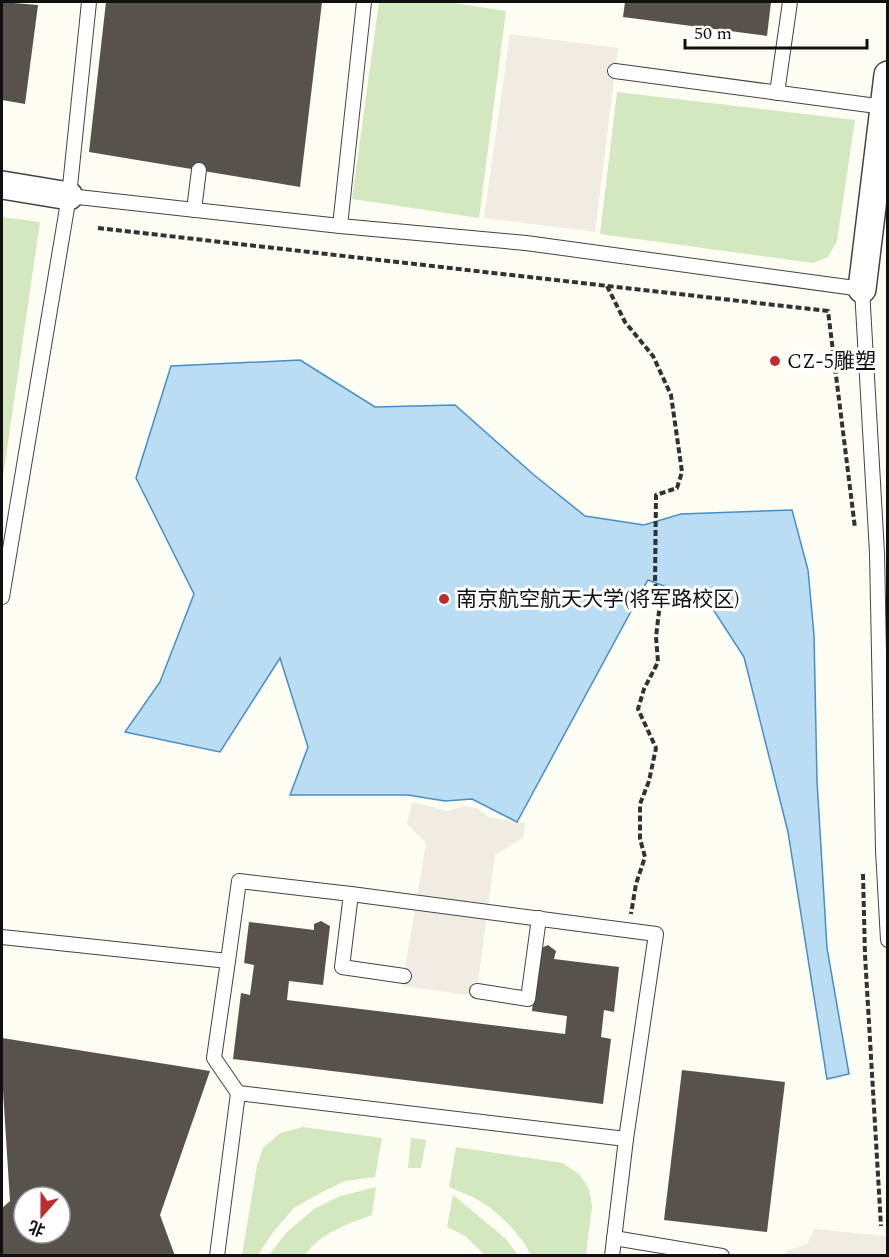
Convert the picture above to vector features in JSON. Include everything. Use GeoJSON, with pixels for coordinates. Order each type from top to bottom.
{"type":"FeatureCollection","features":[{"type":"Feature","properties":{"kind":"street"},"geometry":{"type":"LineString","coordinates":[[862,289],[888,75]]}},
{"type":"Feature","properties":{"kind":"street"},"geometry":{"type":"LineString","coordinates":[[2,185],[69,196]]}},
{"type":"Feature","properties":{"kind":"lane"},"geometry":{"type":"LineString","coordinates":[[2,597],[69,196],[88,2]]}},
{"type":"Feature","properties":{"kind":"lane"},"geometry":{"type":"LineString","coordinates":[[340,226],[363,2]]}},
{"type":"Feature","properties":{"kind":"lane"},"geometry":{"type":"LineString","coordinates":[[777,93],[790,2]]}},
{"type":"Feature","properties":{"kind":"lane"},"geometry":{"type":"LineString","coordinates":[[615,71],[884,107]]}},
{"type":"Feature","properties":{"kind":"lane"},"geometry":{"type":"LineString","coordinates":[[194,210],[199,170]]}},
{"type":"Feature","properties":{"kind":"lane"},"geometry":{"type":"LineString","coordinates":[[69,196],[340,226],[526,243],[862,289],[877,553],[883,850],[888,940]]}},
{"type":"Feature","properties":{"kind":"lane"},"geometry":{"type":"LineString","coordinates":[[217,1256],[238,1093],[214,1058],[239,881],[656,934],[626,1139],[612,1256]]}},
{"type":"Feature","properties":{"kind":"lane"},"geometry":{"type":"LineString","coordinates":[[351,894],[342,967],[404,976]]}},
{"type":"Feature","properties":{"kind":"lane"},"geometry":{"type":"LineString","coordinates":[[477,991],[528,999],[539,918]]}},
{"type":"Feature","properties":{"kind":"lane"},"geometry":{"type":"LineString","coordinates":[[2,937],[228,961]]}},
{"type":"Feature","properties":{"kind":"lane"},"geometry":{"type":"LineString","coordinates":[[238,1093],[626,1139]]}},
{"type":"Feature","properties":{"kind":"lane"},"geometry":{"type":"LineString","coordinates":[[614,1238],[722,1256]]}},
{"type":"Feature","properties":{"kind":"path"},"geometry":{"type":"LineString","coordinates":[[98,228],[828,311],[855,529]]}},
{"type":"Feature","properties":{"kind":"path"},"geometry":{"type":"LineString","coordinates":[[607,286],[625,322],[652,356],[671,395],[682,472],[677,488],[656,495],[655,583],[660,603],[656,637],[658,662],[644,689],[638,709],[656,748],[649,781],[640,804],[640,839],[645,857],[636,884],[629,930]]}},
{"type":"Feature","properties":{"kind":"path"},"geometry":{"type":"LineString","coordinates":[[863,872],[865,955],[881,1226]]}},
{"type":"Feature","properties":{"kind":"green space"},"geometry":{"type":"Polygon","coordinates":[[[379,2],[447,2],[506,11],[479,218],[352,199],[379,2]]]}},
{"type":"Feature","properties":{"kind":"green space"},"geometry":{"type":"Polygon","coordinates":[[[617,92],[855,120],[837,241],[828,257],[813,263],[600,234],[617,92]]]}},
{"type":"Feature","properties":{"kind":"green space"},"geometry":{"type":"Polygon","coordinates":[[[2,217],[40,222],[2,484],[2,217]]]}},
{"type":"Feature","properties":{"kind":"green space"},"geometry":{"type":"Polygon","coordinates":[[[303,1127],[382,1138],[375,1177],[345,1181],[294,1208],[273,1232],[258,1255],[242,1255],[257,1165],[263,1148],[280,1133],[303,1127]]]}},
{"type":"Feature","properties":{"kind":"green space"},"geometry":{"type":"Polygon","coordinates":[[[411,1138],[426,1140],[421,1168],[408,1168],[411,1138]]]}},
{"type":"Feature","properties":{"kind":"green space"},"geometry":{"type":"Polygon","coordinates":[[[456,1147],[563,1163],[580,1175],[589,1189],[592,1207],[586,1255],[531,1255],[516,1233],[497,1214],[471,1196],[449,1187],[456,1147]]]}},
{"type":"Feature","properties":{"kind":"green space"},"geometry":{"type":"Polygon","coordinates":[[[376,1187],[372,1215],[327,1235],[311,1247],[305,1255],[269,1255],[287,1232],[314,1209],[340,1196],[376,1187]]]}},
{"type":"Feature","properties":{"kind":"green space"},"geometry":{"type":"Polygon","coordinates":[[[453,1195],[506,1239],[518,1255],[485,1255],[465,1236],[447,1227],[453,1195]]]}},
{"type":"Feature","properties":{"kind":"shaded area"},"geometry":{"type":"Polygon","coordinates":[[[510,34],[618,48],[595,232],[484,218],[510,34]]]}},
{"type":"Feature","properties":{"kind":"shaded area"},"geometry":{"type":"Polygon","coordinates":[[[412,802],[448,811],[464,806],[477,808],[489,817],[525,823],[523,838],[495,855],[476,996],[402,986],[426,843],[407,824],[412,802]]]}},
{"type":"Feature","properties":{"kind":"shaded area"},"geometry":{"type":"Polygon","coordinates":[[[815,1229],[886,1236],[887,1255],[785,1255],[786,1251],[807,1244],[815,1229]]]}},
{"type":"Feature","properties":{"kind":"water"},"geometry":{"type":"Polygon","coordinates":[[[300,360],[375,407],[455,405],[534,475],[585,516],[644,525],[681,514],[792,510],[808,570],[814,635],[817,781],[827,948],[849,1074],[827,1079],[788,832],[744,657],[709,603],[648,580],[517,822],[472,799],[445,801],[408,795],[290,795],[308,747],[280,658],[220,752],[125,732],[160,682],[194,594],[136,478],[171,366],[300,360]]]}},
{"type":"Feature","properties":{"kind":"building"},"geometry":{"type":"Polygon","coordinates":[[[2,2],[38,5],[25,104],[2,100],[2,2]]]}},
{"type":"Feature","properties":{"kind":"building"},"geometry":{"type":"Polygon","coordinates":[[[106,2],[322,2],[300,187],[89,152],[106,2]]]}},
{"type":"Feature","properties":{"kind":"building"},"geometry":{"type":"Polygon","coordinates":[[[625,2],[771,2],[767,36],[623,17],[625,2]]]}},
{"type":"Feature","properties":{"kind":"building"},"geometry":{"type":"Polygon","coordinates":[[[321,921],[330,926],[323,985],[289,981],[287,1000],[565,1034],[567,1016],[532,1011],[539,949],[548,945],[556,951],[554,959],[619,967],[614,1012],[604,1010],[601,1037],[611,1039],[603,1104],[233,1059],[241,993],[250,995],[254,965],[244,963],[249,922],[314,930],[314,924],[321,921]]]}},
{"type":"Feature","properties":{"kind":"building"},"geometry":{"type":"Polygon","coordinates":[[[2,1038],[210,1071],[160,1215],[175,1256],[2,1256],[2,1208],[10,1201],[2,1075],[2,1038]]]}},
{"type":"Feature","properties":{"kind":"building"},"geometry":{"type":"Polygon","coordinates":[[[682,1070],[785,1082],[767,1232],[664,1220],[682,1070]]]}},
{"type":"Feature","properties":{"kind":"place","name":"CZ-5雕塑"},"geometry":{"type":"Point","coordinates":[775,361]}},
{"type":"Feature","properties":{"kind":"place","name":"南京航空航天大学(将军路校区)"},"geometry":{"type":"Point","coordinates":[444,599]}}]}
